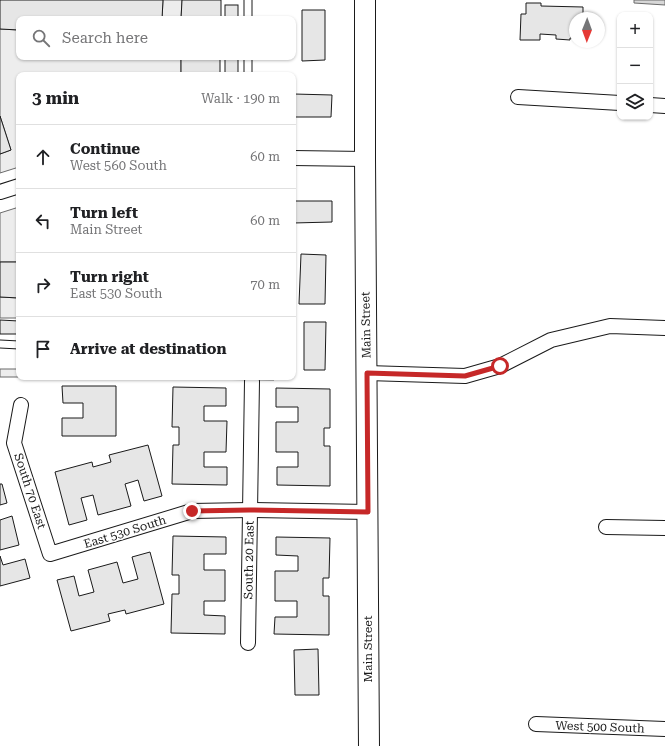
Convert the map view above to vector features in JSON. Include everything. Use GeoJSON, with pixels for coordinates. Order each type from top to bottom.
{"type":"FeatureCollection","features":[{"type":"Feature","properties":{"kind":"street","name":"Main Street"},"geometry":{"type":"LineString","coordinates":[[365,0],[369,746]]}},
{"type":"Feature","properties":{"kind":"street"},"geometry":{"type":"LineString","coordinates":[[518,97],[617,103]]}},
{"type":"Feature","properties":{"kind":"street"},"geometry":{"type":"LineString","coordinates":[[653,105],[665,106]]}},
{"type":"Feature","properties":{"kind":"street"},"geometry":{"type":"LineString","coordinates":[[296,158],[365,159]]}},
{"type":"Feature","properties":{"kind":"street"},"geometry":{"type":"LineString","coordinates":[[0,192],[16,187]]}},
{"type":"Feature","properties":{"kind":"street"},"geometry":{"type":"LineString","coordinates":[[367,373],[465,376],[500,366],[551,340],[603,327],[665,328]]}},
{"type":"Feature","properties":{"kind":"street","name":"South 20 East"},"geometry":{"type":"LineString","coordinates":[[248,643],[252,381]]}},
{"type":"Feature","properties":{"kind":"street","name":"South 70 East"},"geometry":{"type":"LineString","coordinates":[[21,405],[14,443],[50,554]]}},
{"type":"Feature","properties":{"kind":"street","name":"East 530 South"},"geometry":{"type":"LineString","coordinates":[[50,554],[192,511],[249,510],[368,512]]}},
{"type":"Feature","properties":{"kind":"street"},"geometry":{"type":"LineString","coordinates":[[606,527],[665,528]]}},
{"type":"Feature","properties":{"kind":"street","name":"West 500 South"},"geometry":{"type":"LineString","coordinates":[[536,724],[665,729]]}},
{"type":"Feature","properties":{"kind":"lane"},"geometry":{"type":"LineString","coordinates":[[248,0],[248,16]]}},
{"type":"Feature","properties":{"kind":"lane"},"geometry":{"type":"LineString","coordinates":[[248,60],[248,72]]}},
{"type":"Feature","properties":{"kind":"lane"},"geometry":{"type":"LineString","coordinates":[[0,344],[16,345]]}},
{"type":"Feature","properties":{"kind":"shaded area"},"geometry":{"type":"Polygon","coordinates":[[[163,0],[182,0],[181,16],[162,16],[163,0]]]}},
{"type":"Feature","properties":{"kind":"shaded area"},"geometry":{"type":"Polygon","coordinates":[[[634,0],[665,0],[665,5],[634,3],[634,0]]]}},
{"type":"Feature","properties":{"kind":"shaded area"},"geometry":{"type":"Polygon","coordinates":[[[0,29],[16,30],[16,60],[181,60],[181,72],[16,72],[16,168],[0,173],[0,154],[11,150],[0,116],[0,29]]]}},
{"type":"Feature","properties":{"kind":"shaded area"},"geometry":{"type":"Polygon","coordinates":[[[16,208],[16,262],[0,262],[0,213],[16,208]]]}},
{"type":"Feature","properties":{"kind":"shaded area"},"geometry":{"type":"Polygon","coordinates":[[[0,297],[16,298],[16,318],[0,318],[0,297]]]}},
{"type":"Feature","properties":{"kind":"shaded area"},"geometry":{"type":"Polygon","coordinates":[[[0,369],[16,369],[16,377],[0,377],[0,369]]]}},
{"type":"Feature","properties":{"kind":"building"},"geometry":{"type":"Polygon","coordinates":[[[0,0],[163,0],[162,16],[16,16],[16,30],[0,29],[0,0]]]}},
{"type":"Feature","properties":{"kind":"building"},"geometry":{"type":"Polygon","coordinates":[[[182,0],[221,0],[221,16],[181,16],[182,0]]]}},
{"type":"Feature","properties":{"kind":"building"},"geometry":{"type":"Polygon","coordinates":[[[526,3],[541,3],[541,6],[583,7],[583,12],[569,12],[569,40],[556,39],[556,35],[540,34],[540,40],[520,40],[521,14],[526,14],[526,3]]]}},
{"type":"Feature","properties":{"kind":"building"},"geometry":{"type":"Polygon","coordinates":[[[225,5],[238,5],[238,16],[225,16],[225,5]]]}},
{"type":"Feature","properties":{"kind":"building"},"geometry":{"type":"Polygon","coordinates":[[[302,10],[325,10],[325,60],[302,61],[302,10]]]}},
{"type":"Feature","properties":{"kind":"building"},"geometry":{"type":"Polygon","coordinates":[[[181,60],[220,60],[220,72],[181,72],[181,60]]]}},
{"type":"Feature","properties":{"kind":"building"},"geometry":{"type":"Polygon","coordinates":[[[225,60],[238,60],[238,72],[225,72],[225,60]]]}},
{"type":"Feature","properties":{"kind":"building"},"geometry":{"type":"Polygon","coordinates":[[[296,94],[332,95],[331,117],[296,117],[296,94]]]}},
{"type":"Feature","properties":{"kind":"building"},"geometry":{"type":"Polygon","coordinates":[[[0,116],[11,150],[0,154],[0,116]]]}},
{"type":"Feature","properties":{"kind":"building"},"geometry":{"type":"Polygon","coordinates":[[[296,201],[332,201],[332,222],[296,223],[296,201]]]}},
{"type":"Feature","properties":{"kind":"building"},"geometry":{"type":"Polygon","coordinates":[[[301,254],[326,255],[325,304],[299,304],[301,254]]]}},
{"type":"Feature","properties":{"kind":"building"},"geometry":{"type":"Polygon","coordinates":[[[0,262],[16,262],[16,298],[0,297],[0,262]]]}},
{"type":"Feature","properties":{"kind":"building"},"geometry":{"type":"Polygon","coordinates":[[[0,320],[16,321],[16,334],[0,334],[0,320]]]}},
{"type":"Feature","properties":{"kind":"building"},"geometry":{"type":"Polygon","coordinates":[[[304,322],[326,322],[325,370],[304,370],[304,322]]]}},
{"type":"Feature","properties":{"kind":"building"},"geometry":{"type":"Polygon","coordinates":[[[62,386],[116,386],[116,436],[62,436],[62,418],[83,418],[83,403],[63,403],[62,386]]]}},
{"type":"Feature","properties":{"kind":"building"},"geometry":{"type":"Polygon","coordinates":[[[173,387],[226,388],[226,406],[204,406],[204,421],[227,421],[226,452],[204,452],[204,467],[227,467],[227,485],[172,484],[173,445],[179,445],[179,427],[172,427],[173,387]]]}},
{"type":"Feature","properties":{"kind":"building"},"geometry":{"type":"Polygon","coordinates":[[[276,388],[330,389],[330,428],[324,428],[324,446],[330,446],[330,486],[277,485],[277,467],[298,467],[298,452],[276,452],[276,422],[298,422],[298,407],[276,407],[276,388]]]}},
{"type":"Feature","properties":{"kind":"building"},"geometry":{"type":"Polygon","coordinates":[[[148,445],[162,496],[144,501],[138,480],[125,484],[131,506],[98,515],[93,495],[81,498],[87,520],[69,525],[55,472],[92,462],[93,467],[111,462],[109,455],[148,445]]]}},
{"type":"Feature","properties":{"kind":"building"},"geometry":{"type":"Polygon","coordinates":[[[0,484],[2,484],[7,503],[0,505],[0,484]]]}},
{"type":"Feature","properties":{"kind":"building"},"geometry":{"type":"Polygon","coordinates":[[[12,516],[19,545],[0,550],[0,520],[12,516]]]}},
{"type":"Feature","properties":{"kind":"building"},"geometry":{"type":"Polygon","coordinates":[[[173,536],[226,537],[226,554],[204,554],[204,570],[225,570],[225,601],[204,601],[204,615],[225,616],[225,634],[171,633],[172,594],[179,594],[179,575],[172,575],[173,536]]]}},
{"type":"Feature","properties":{"kind":"building"},"geometry":{"type":"Polygon","coordinates":[[[276,537],[330,538],[329,578],[323,578],[323,596],[329,596],[329,635],[274,634],[275,617],[297,617],[297,601],[275,601],[275,571],[298,571],[298,556],[276,555],[276,537]]]}},
{"type":"Feature","properties":{"kind":"building"},"geometry":{"type":"Polygon","coordinates":[[[150,552],[164,604],[126,614],[125,610],[108,614],[110,621],[71,631],[57,580],[74,576],[79,596],[94,592],[88,570],[117,562],[123,583],[138,579],[132,557],[150,552]]]}},
{"type":"Feature","properties":{"kind":"building"},"geometry":{"type":"Polygon","coordinates":[[[0,556],[3,565],[25,559],[30,578],[0,586],[0,556]]]}},
{"type":"Feature","properties":{"kind":"building"},"geometry":{"type":"Polygon","coordinates":[[[318,649],[319,695],[295,695],[294,650],[318,649]]]}},
{"type":"Feature","properties":{"kind":"route"},"geometry":{"type":"LineString","coordinates":[[192,511],[249,510],[368,512],[367,373],[465,376],[500,366]]}}]}
